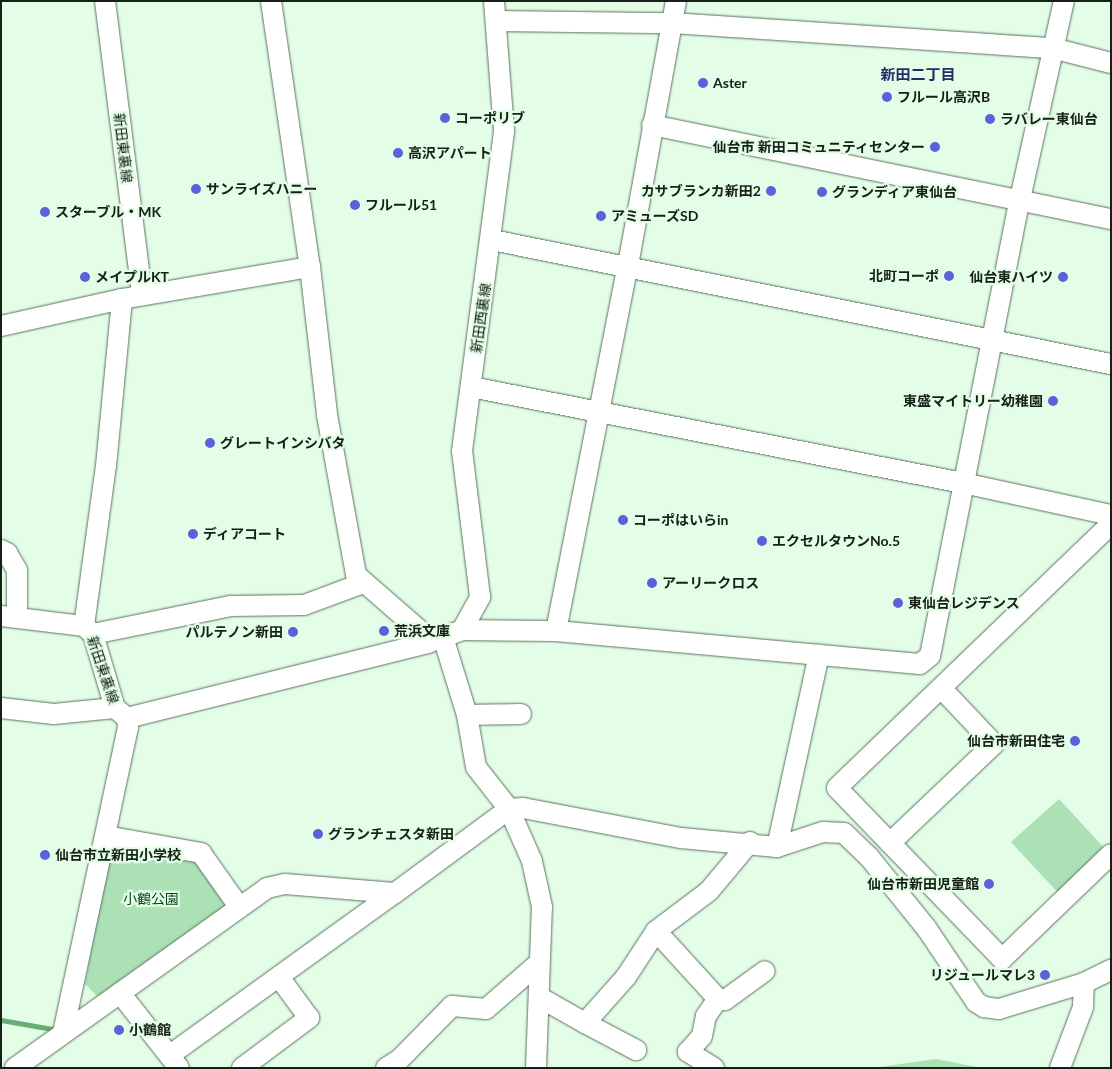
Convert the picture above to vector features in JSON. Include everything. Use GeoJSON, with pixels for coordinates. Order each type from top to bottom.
{"type":"FeatureCollection","features":[{"type":"Feature","properties":{"kind":"street","name":"新田東裏線"},"geometry":{"type":"LineString","coordinates":[[105,1],[142,295]]}},
{"type":"Feature","properties":{"kind":"street"},"geometry":{"type":"LineString","coordinates":[[271,1],[310,267],[327,415],[356,575],[418,629],[435,640],[467,716],[476,767],[509,809],[532,861],[542,906],[536,1068]]}},
{"type":"Feature","properties":{"kind":"street"},"geometry":{"type":"LineString","coordinates":[[556,631],[628,265],[676,1]]}},
{"type":"Feature","properties":{"kind":"street"},"geometry":{"type":"LineString","coordinates":[[1,708],[54,714],[121,713],[435,640],[462,630],[556,631],[920,664],[930,656],[1020,199],[1052,48],[1064,1]]}},
{"type":"Feature","properties":{"kind":"street"},"geometry":{"type":"LineString","coordinates":[[495,11],[1052,48],[1111,63]]}},
{"type":"Feature","properties":{"kind":"street","name":"新田西裏線"},"geometry":{"type":"LineString","coordinates":[[462,630],[480,597],[462,451],[492,240],[504,131],[495,11]]}},
{"type":"Feature","properties":{"kind":"street"},"geometry":{"type":"LineString","coordinates":[[652,125],[1111,219]]}},
{"type":"Feature","properties":{"kind":"street"},"geometry":{"type":"LineString","coordinates":[[492,240],[628,265],[1111,364]]}},
{"type":"Feature","properties":{"kind":"street"},"geometry":{"type":"LineString","coordinates":[[1,326],[142,295],[310,267]]}},
{"type":"Feature","properties":{"kind":"street","name":"新田東裏線"},"geometry":{"type":"LineString","coordinates":[[63,1033],[128,728],[89,630],[122,299]]}},
{"type":"Feature","properties":{"kind":"street"},"geometry":{"type":"LineString","coordinates":[[471,387],[963,483],[1111,515]]}},
{"type":"Feature","properties":{"kind":"street"},"geometry":{"type":"LineString","coordinates":[[1111,524],[837,788],[1002,959],[1111,854]]}},
{"type":"Feature","properties":{"kind":"street"},"geometry":{"type":"LineString","coordinates":[[1,550],[7,553],[17,570],[9,617],[89,630],[231,606],[304,605],[363,582]]}},
{"type":"Feature","properties":{"kind":"street"},"geometry":{"type":"LineString","coordinates":[[777,847],[819,655]]}},
{"type":"Feature","properties":{"kind":"street"},"geometry":{"type":"LineString","coordinates":[[890,843],[994,744],[940,688]]}},
{"type":"Feature","properties":{"kind":"street"},"geometry":{"type":"LineString","coordinates":[[467,716],[521,714]]}},
{"type":"Feature","properties":{"kind":"street"},"geometry":{"type":"LineString","coordinates":[[120,993],[175,1062],[280,977],[509,809],[523,808],[681,838],[750,842],[777,847],[824,832],[844,832],[880,871],[927,929],[971,996],[984,1007],[999,1009],[1084,983],[1111,970]]}},
{"type":"Feature","properties":{"kind":"street"},"geometry":{"type":"LineString","coordinates":[[106,836],[201,853],[240,908]]}},
{"type":"Feature","properties":{"kind":"street"},"geometry":{"type":"LineString","coordinates":[[585,1023],[626,977],[656,931],[709,891],[750,842]]}},
{"type":"Feature","properties":{"kind":"street"},"geometry":{"type":"LineString","coordinates":[[15,1068],[41,1058],[63,1033],[267,888],[285,884],[395,893]]}},
{"type":"Feature","properties":{"kind":"street"},"geometry":{"type":"LineString","coordinates":[[656,931],[718,999],[725,1000],[765,971]]}},
{"type":"Feature","properties":{"kind":"street"},"geometry":{"type":"LineString","coordinates":[[386,1068],[399,1060],[452,1006],[486,1009],[539,963]]}},
{"type":"Feature","properties":{"kind":"street"},"geometry":{"type":"LineString","coordinates":[[242,1068],[310,1018],[280,977]]}},
{"type":"Feature","properties":{"kind":"street"},"geometry":{"type":"LineString","coordinates":[[1060,1068],[1083,1007],[1084,983]]}},
{"type":"Feature","properties":{"kind":"street"},"geometry":{"type":"LineString","coordinates":[[539,997],[636,1050]]}},
{"type":"Feature","properties":{"kind":"street"},"geometry":{"type":"LineString","coordinates":[[714,1068],[688,1052],[702,1036],[706,1016],[718,999]]}},
{"type":"Feature","properties":{"kind":"green space"},"geometry":{"type":"Polygon","coordinates":[[[1059,799],[1108,852],[1061,896],[1011,842],[1059,799]]]}},
{"type":"Feature","properties":{"kind":"green space","name":"小鶴公園"},"geometry":{"type":"Polygon","coordinates":[[[111,844],[200,857],[231,902],[98,997],[85,984],[111,844]]]}},
{"type":"Feature","properties":{"kind":"green space"},"geometry":{"type":"Polygon","coordinates":[[[936,1059],[982,1068],[880,1068],[880,1067],[936,1059]]]}},
{"type":"Feature","properties":{"kind":"waterway"},"geometry":{"type":"LineString","coordinates":[[1,1020],[52,1029]]}},
{"type":"Feature","properties":{"kind":"place","name":"Aster"},"geometry":{"type":"Point","coordinates":[703,83]}},
{"type":"Feature","properties":{"kind":"place","name":"フルール高沢B"},"geometry":{"type":"Point","coordinates":[887,97]}},
{"type":"Feature","properties":{"kind":"place","name":"コーポリブ"},"geometry":{"type":"Point","coordinates":[445,118]}},
{"type":"Feature","properties":{"kind":"place","name":"ラバレー東仙台"},"geometry":{"type":"Point","coordinates":[990,119]}},
{"type":"Feature","properties":{"kind":"place","name":"仙台市 新田コミュニティセンター"},"geometry":{"type":"Point","coordinates":[935,147]}},
{"type":"Feature","properties":{"kind":"place","name":"高沢アパート"},"geometry":{"type":"Point","coordinates":[398,153]}},
{"type":"Feature","properties":{"kind":"place","name":"サンライズハニー"},"geometry":{"type":"Point","coordinates":[196,189]}},
{"type":"Feature","properties":{"kind":"place","name":"カサブランカ新田2"},"geometry":{"type":"Point","coordinates":[771,191]}},
{"type":"Feature","properties":{"kind":"place","name":"グランディア東仙台"},"geometry":{"type":"Point","coordinates":[822,192]}},
{"type":"Feature","properties":{"kind":"place","name":"フルール51"},"geometry":{"type":"Point","coordinates":[355,205]}},
{"type":"Feature","properties":{"kind":"place","name":"スターブル・MK"},"geometry":{"type":"Point","coordinates":[45,212]}},
{"type":"Feature","properties":{"kind":"place","name":"アミューズSD"},"geometry":{"type":"Point","coordinates":[601,216]}},
{"type":"Feature","properties":{"kind":"place","name":"北町コーポ"},"geometry":{"type":"Point","coordinates":[949,276]}},
{"type":"Feature","properties":{"kind":"place","name":"メイプルKT"},"geometry":{"type":"Point","coordinates":[85,277]}},
{"type":"Feature","properties":{"kind":"place","name":"仙台東ハイツ"},"geometry":{"type":"Point","coordinates":[1063,277]}},
{"type":"Feature","properties":{"kind":"place","name":"東盛マイトリー幼稚園"},"geometry":{"type":"Point","coordinates":[1053,401]}},
{"type":"Feature","properties":{"kind":"place","name":"グレートインシバタ"},"geometry":{"type":"Point","coordinates":[210,443]}},
{"type":"Feature","properties":{"kind":"place","name":"コーポはいらin"},"geometry":{"type":"Point","coordinates":[623,520]}},
{"type":"Feature","properties":{"kind":"place","name":"ディアコート"},"geometry":{"type":"Point","coordinates":[193,534]}},
{"type":"Feature","properties":{"kind":"place","name":"エクセルタウンNo.5"},"geometry":{"type":"Point","coordinates":[762,541]}},
{"type":"Feature","properties":{"kind":"place","name":"アーリークロス"},"geometry":{"type":"Point","coordinates":[652,583]}},
{"type":"Feature","properties":{"kind":"place","name":"東仙台レジデンス"},"geometry":{"type":"Point","coordinates":[898,603]}},
{"type":"Feature","properties":{"kind":"place","name":"荒浜文庫"},"geometry":{"type":"Point","coordinates":[384,631]}},
{"type":"Feature","properties":{"kind":"place","name":"パルテノン新田"},"geometry":{"type":"Point","coordinates":[293,632]}},
{"type":"Feature","properties":{"kind":"place","name":"仙台市新田住宅"},"geometry":{"type":"Point","coordinates":[1075,741]}},
{"type":"Feature","properties":{"kind":"place","name":"グランチェスタ新田"},"geometry":{"type":"Point","coordinates":[318,834]}},
{"type":"Feature","properties":{"kind":"place","name":"仙台市立新田小学校"},"geometry":{"type":"Point","coordinates":[45,855]}},
{"type":"Feature","properties":{"kind":"place","name":"仙台市新田児童館"},"geometry":{"type":"Point","coordinates":[989,884]}},
{"type":"Feature","properties":{"kind":"place","name":"リジュールマレ3"},"geometry":{"type":"Point","coordinates":[1045,975]}},
{"type":"Feature","properties":{"kind":"place","name":"小鶴館"},"geometry":{"type":"Point","coordinates":[119,1030]}},
{"type":"Feature","properties":{"kind":"district","name":"新田二丁目"},"geometry":{"type":"Point","coordinates":[918,75]}}]}
